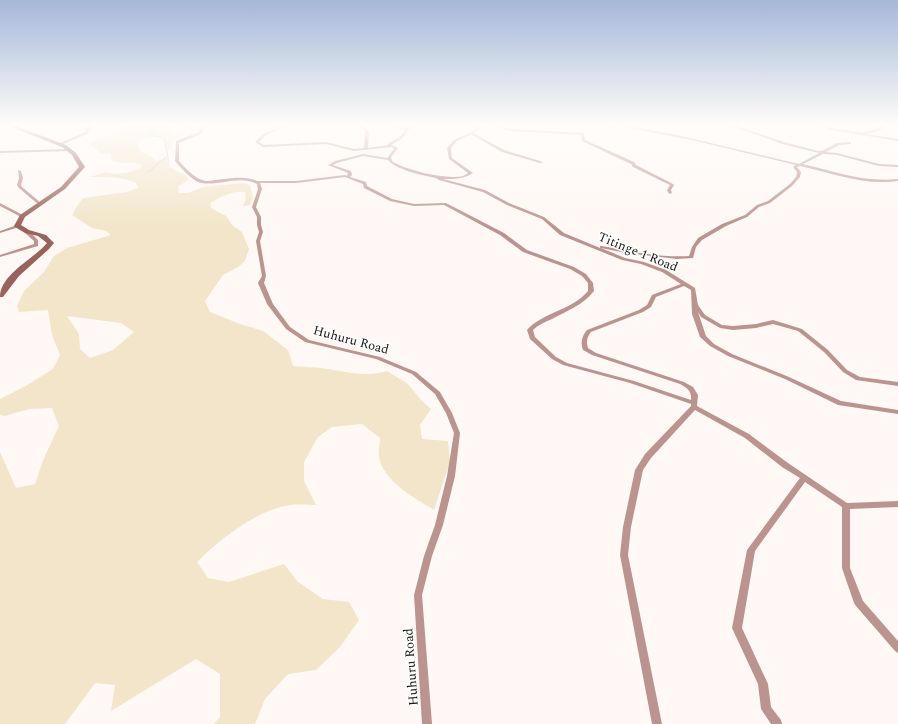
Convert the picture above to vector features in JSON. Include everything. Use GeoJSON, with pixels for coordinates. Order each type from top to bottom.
{"type":"FeatureCollection","features":[{"type":"Feature","properties":{"kind":"street"},"geometry":{"type":"LineString","coordinates":[[17,226],[22,216],[63,188],[82,167],[76,159]]}},
{"type":"Feature","properties":{"kind":"street"},"geometry":{"type":"LineString","coordinates":[[177,159],[177,161],[199,180],[216,182],[243,178],[255,180],[257,182],[296,182],[348,177],[365,183],[365,187],[391,200],[414,205],[445,204],[502,234],[525,251],[572,268],[584,275],[590,282],[591,290],[586,297],[574,306],[536,324],[530,330],[532,338],[554,358],[565,364],[632,382],[694,405],[747,436],[785,465],[846,506],[898,504]]}},
{"type":"Feature","properties":{"kind":"street"},"geometry":{"type":"LineString","coordinates":[[348,159],[336,162],[330,166],[350,172],[348,177]]}},
{"type":"Feature","properties":{"kind":"street"},"geometry":{"type":"LineString","coordinates":[[389,159],[399,166],[437,177],[464,177],[470,174],[470,172],[451,159]]}},
{"type":"Feature","properties":{"kind":"street"},"geometry":{"type":"LineString","coordinates":[[530,159],[541,162]]}},
{"type":"Feature","properties":{"kind":"street"},"geometry":{"type":"LineString","coordinates":[[623,159],[672,185],[669,190],[670,193]]}},
{"type":"Feature","properties":{"kind":"street"},"geometry":{"type":"LineString","coordinates":[[772,159],[871,180],[888,182],[898,180]]}},
{"type":"Feature","properties":{"kind":"street"},"geometry":{"type":"LineString","coordinates":[[590,244],[626,252],[677,258],[691,257],[694,247],[700,239],[724,225],[746,216],[791,185],[798,177],[798,172],[795,167],[810,159]]}},
{"type":"Feature","properties":{"kind":"street"},"geometry":{"type":"LineString","coordinates":[[852,159],[879,165],[898,166]]}},
{"type":"Feature","properties":{"kind":"street"},"geometry":{"type":"LineString","coordinates":[[19,171],[21,178],[19,184],[21,188],[40,204]]}},
{"type":"Feature","properties":{"kind":"street","name":"Titinge 1 Road"},"geometry":{"type":"LineString","coordinates":[[437,177],[484,191],[508,204],[543,218],[562,234],[624,259],[642,263],[664,271],[692,289],[694,305],[702,316],[720,326],[733,328],[756,326],[772,322],[800,330],[826,351],[845,371],[858,379],[898,384]]}},
{"type":"Feature","properties":{"kind":"street","name":"Huhuru Road"},"geometry":{"type":"LineString","coordinates":[[257,182],[260,190],[254,207],[259,217],[261,232],[258,241],[264,276],[262,283],[270,304],[288,328],[307,341],[378,358],[414,373],[438,393],[449,413],[457,433],[451,476],[439,525],[428,556],[418,594],[427,724]]}},
{"type":"Feature","properties":{"kind":"street"},"geometry":{"type":"LineString","coordinates":[[0,204],[22,216]]}},
{"type":"Feature","properties":{"kind":"street"},"geometry":{"type":"LineString","coordinates":[[0,232],[17,226],[24,229],[36,241],[36,244],[0,256]]}},
{"type":"Feature","properties":{"kind":"street"},"geometry":{"type":"LineString","coordinates":[[0,295],[16,274],[48,248],[50,243],[47,238],[42,235],[27,232]]}},
{"type":"Feature","properties":{"kind":"street"},"geometry":{"type":"LineString","coordinates":[[657,724],[624,555],[627,527],[640,470],[648,456],[694,405],[696,396],[691,388],[682,383],[594,354],[585,349],[583,342],[589,331],[642,311],[649,306],[654,296],[684,284]]}},
{"type":"Feature","properties":{"kind":"street"},"geometry":{"type":"LineString","coordinates":[[694,305],[695,314],[703,337],[712,345],[730,356],[787,378],[840,403],[898,412]]}},
{"type":"Feature","properties":{"kind":"street"},"geometry":{"type":"LineString","coordinates":[[777,724],[766,709],[763,684],[737,628],[751,550],[804,478]]}},
{"type":"Feature","properties":{"kind":"street"},"geometry":{"type":"LineString","coordinates":[[846,506],[846,568],[859,603],[898,648]]}},
{"type":"Feature","properties":{"kind":"shaded area"},"geometry":{"type":"Polygon","coordinates":[[[111,159],[154,159],[156,161],[170,159],[170,167],[186,176],[189,180],[178,186],[179,193],[188,193],[203,187],[242,183],[250,185],[253,198],[250,205],[243,206],[246,198],[245,192],[227,194],[210,203],[211,208],[226,216],[232,225],[242,232],[249,249],[245,261],[238,267],[223,275],[205,301],[210,312],[263,331],[288,350],[293,366],[363,374],[387,371],[408,384],[422,401],[431,409],[420,425],[422,439],[448,441],[450,462],[434,510],[401,488],[387,474],[379,457],[380,438],[362,424],[332,427],[318,437],[304,462],[304,481],[316,505],[291,505],[266,512],[240,526],[197,562],[208,578],[229,582],[284,564],[298,582],[323,599],[349,602],[359,620],[340,647],[316,670],[288,674],[265,699],[255,724],[214,724],[220,717],[220,674],[196,659],[111,711],[115,685],[95,683],[65,724],[0,724],[0,452],[16,488],[35,484],[44,458],[59,426],[52,408],[29,409],[5,416],[0,415],[0,399],[24,387],[53,369],[60,355],[52,335],[48,310],[19,312],[17,306],[24,291],[44,272],[54,256],[67,248],[111,235],[106,231],[92,228],[72,215],[83,198],[127,192],[138,188],[136,183],[125,179],[113,177],[89,177],[106,172],[116,174],[131,172],[143,166],[135,163],[122,163],[111,159]],[[67,316],[79,334],[80,349],[90,358],[113,350],[134,332],[121,323],[67,316]]]}},
{"type":"Feature","properties":{"kind":"waterway"},"geometry":{"type":"LineString","coordinates":[[148,172],[165,159]]}}]}
